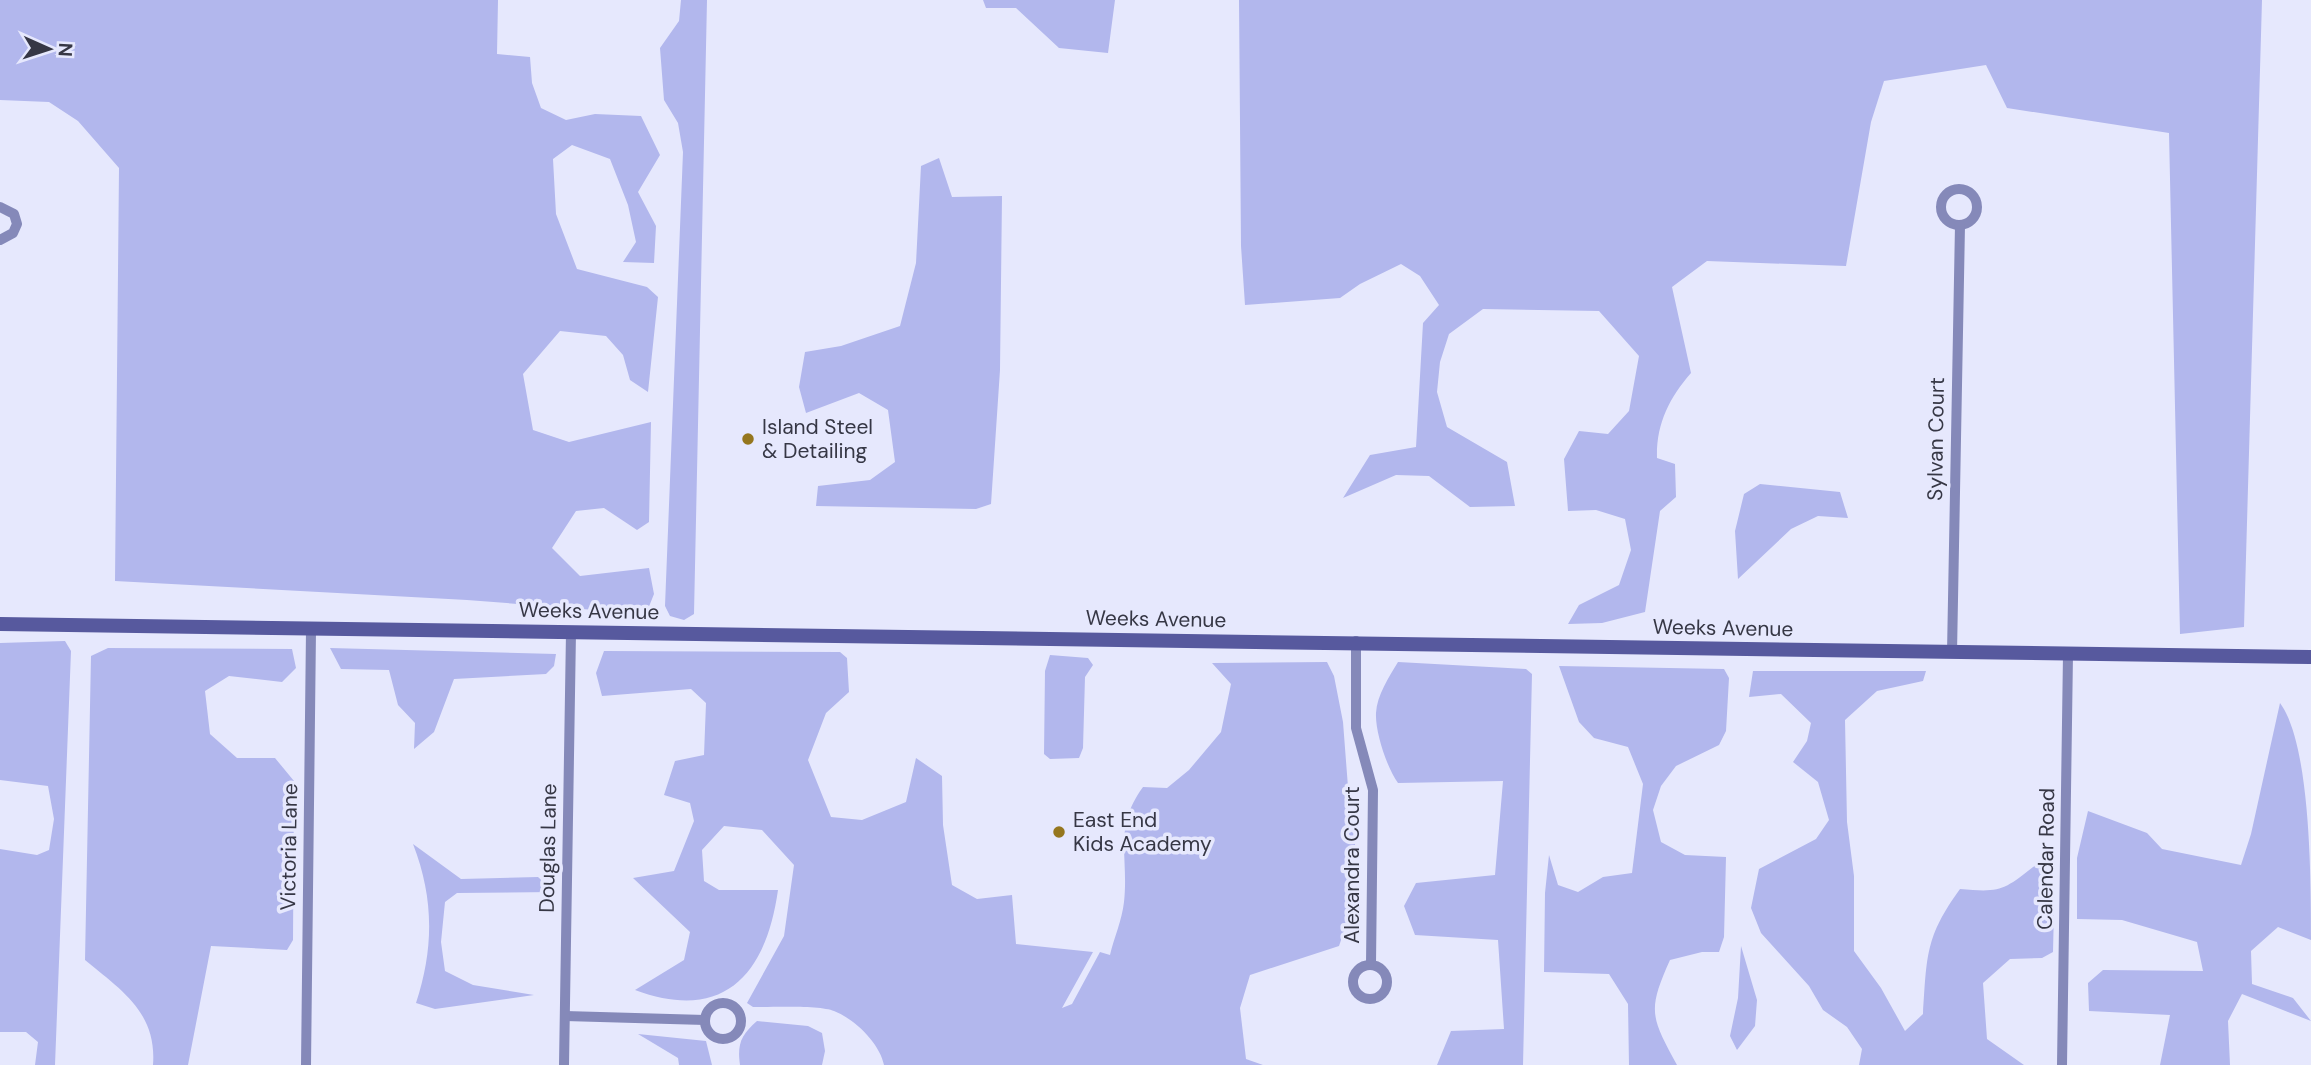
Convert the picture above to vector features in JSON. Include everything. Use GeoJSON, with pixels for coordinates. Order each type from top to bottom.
{"type":"FeatureCollection","features":[{"type":"Feature","properties":{"kind":"street"},"geometry":{"type":"LineString","coordinates":[[0,207],[10,210],[17,224],[10,237],[0,240]]}},
{"type":"Feature","properties":{"kind":"street","name":"Sylvan Court"},"geometry":{"type":"LineString","coordinates":[[1952,653],[1960,225]]}},
{"type":"Feature","properties":{"kind":"street","name":"Weeks Avenue"},"geometry":{"type":"LineString","coordinates":[[0,624],[2311,657]]}},
{"type":"Feature","properties":{"kind":"street","name":"Victoria Lane"},"geometry":{"type":"LineString","coordinates":[[306,1065],[311,630]]}},
{"type":"Feature","properties":{"kind":"street","name":"Douglas Lane"},"geometry":{"type":"LineString","coordinates":[[564,1065],[571,632]]}},
{"type":"Feature","properties":{"kind":"street","name":"Alexandra Court"},"geometry":{"type":"LineString","coordinates":[[1356,642],[1356,728],[1373,790],[1371,964]]}},
{"type":"Feature","properties":{"kind":"street","name":"Calendar Road"},"geometry":{"type":"LineString","coordinates":[[2062,1065],[2068,654]]}},
{"type":"Feature","properties":{"kind":"street"},"geometry":{"type":"LineString","coordinates":[[565,1016],[705,1020]]}},
{"type":"Feature","properties":{"kind":"shaded area"},"geometry":{"type":"Polygon","coordinates":[[[0,0],[498,0],[497,54],[530,57],[532,83],[541,108],[566,120],[595,114],[641,116],[660,155],[638,192],[656,226],[654,263],[623,262],[636,242],[628,205],[610,159],[572,145],[553,159],[556,214],[577,269],[647,287],[658,297],[648,392],[630,380],[623,355],[606,336],[560,331],[523,374],[533,430],[569,442],[651,422],[649,522],[637,530],[604,508],[576,511],[552,548],[580,576],[649,568],[654,594],[646,614],[467,600],[115,581],[119,168],[78,121],[49,102],[0,100],[0,0]]]}},
{"type":"Feature","properties":{"kind":"shaded area"},"geometry":{"type":"Polygon","coordinates":[[[681,0],[707,0],[694,614],[684,620],[670,616],[665,606],[683,152],[678,123],[664,100],[660,48],[679,21],[681,0]]]}},
{"type":"Feature","properties":{"kind":"shaded area"},"geometry":{"type":"Polygon","coordinates":[[[983,0],[1115,0],[1108,53],[1059,48],[1016,8],[986,8],[983,0]]]}},
{"type":"Feature","properties":{"kind":"shaded area"},"geometry":{"type":"Polygon","coordinates":[[[1239,0],[2262,0],[2244,627],[2180,634],[2169,133],[2007,108],[1986,65],[1884,81],[1871,122],[1846,266],[1707,261],[1672,287],[1691,373],[1670,402],[1659,434],[1657,458],[1675,464],[1676,497],[1660,511],[1645,612],[1602,623],[1568,624],[1579,605],[1619,585],[1631,550],[1625,519],[1596,510],[1568,511],[1564,459],[1579,431],[1608,434],[1629,411],[1639,356],[1599,311],[1483,309],[1449,334],[1440,362],[1437,392],[1447,427],[1507,462],[1515,506],[1470,507],[1429,476],[1396,475],[1343,498],[1370,455],[1416,447],[1423,323],[1439,305],[1420,276],[1401,264],[1360,284],[1340,298],[1245,305],[1241,246],[1239,0]]]}},
{"type":"Feature","properties":{"kind":"shaded area"},"geometry":{"type":"Polygon","coordinates":[[[939,158],[952,197],[1002,196],[1000,370],[991,504],[976,509],[816,506],[818,486],[870,480],[895,462],[888,410],[859,393],[806,413],[799,387],[805,352],[841,346],[900,326],[916,263],[921,166],[939,158]]]}},
{"type":"Feature","properties":{"kind":"shaded area"},"geometry":{"type":"Polygon","coordinates":[[[1760,484],[1840,492],[1848,518],[1818,516],[1791,529],[1738,579],[1735,531],[1744,494],[1760,484]]]}},
{"type":"Feature","properties":{"kind":"shaded area"},"geometry":{"type":"Polygon","coordinates":[[[65,641],[71,651],[55,1065],[35,1065],[38,1042],[26,1032],[0,1032],[0,849],[37,855],[49,850],[54,819],[48,786],[0,780],[0,643],[65,641]]]}},
{"type":"Feature","properties":{"kind":"shaded area"},"geometry":{"type":"Polygon","coordinates":[[[108,648],[292,649],[296,668],[282,682],[229,676],[205,691],[210,734],[237,758],[275,758],[294,781],[293,940],[287,950],[211,946],[188,1065],[153,1065],[153,1047],[143,1016],[123,992],[85,960],[91,656],[108,648]]]}},
{"type":"Feature","properties":{"kind":"shaded area"},"geometry":{"type":"Polygon","coordinates":[[[330,648],[556,654],[554,666],[546,674],[454,679],[434,732],[414,749],[415,723],[398,705],[389,670],[341,669],[330,648]]]}},
{"type":"Feature","properties":{"kind":"shaded area"},"geometry":{"type":"Polygon","coordinates":[[[604,651],[840,652],[847,658],[849,692],[826,713],[808,760],[831,817],[862,820],[906,802],[916,758],[942,776],[943,825],[952,885],[977,899],[1012,895],[1016,944],[1093,952],[1062,1008],[1072,1004],[1100,952],[1110,955],[1123,909],[1125,830],[1134,802],[1143,787],[1167,788],[1189,770],[1221,732],[1231,684],[1212,663],[1327,662],[1334,676],[1343,722],[1350,813],[1361,882],[1339,946],[1250,975],[1240,1008],[1246,1059],[1263,1065],[884,1065],[882,1057],[865,1033],[834,1011],[807,1007],[753,1007],[747,1003],[784,936],[794,865],[762,830],[724,826],[702,850],[704,881],[719,890],[778,890],[763,946],[751,968],[735,984],[716,995],[693,1000],[666,999],[635,990],[684,960],[690,932],[633,878],[674,871],[694,821],[690,803],[664,795],[675,761],[704,755],[706,703],[691,689],[602,696],[596,673],[604,651]]]}},
{"type":"Feature","properties":{"kind":"shaded area"},"geometry":{"type":"Polygon","coordinates":[[[1050,655],[1088,658],[1093,665],[1085,677],[1083,748],[1079,758],[1050,759],[1044,754],[1045,671],[1050,655]]]}},
{"type":"Feature","properties":{"kind":"shaded area"},"geometry":{"type":"Polygon","coordinates":[[[1398,662],[1526,669],[1532,674],[1523,1065],[1437,1065],[1451,1031],[1504,1029],[1498,940],[1415,935],[1404,906],[1416,883],[1495,875],[1503,781],[1398,783],[1382,750],[1376,713],[1381,693],[1398,662]]]}},
{"type":"Feature","properties":{"kind":"shaded area"},"geometry":{"type":"Polygon","coordinates":[[[1559,666],[1724,669],[1729,678],[1726,731],[1719,745],[1676,766],[1661,786],[1653,810],[1661,842],[1685,855],[1726,857],[1724,937],[1719,952],[1702,952],[1670,960],[1655,1003],[1657,1024],[1677,1065],[1629,1065],[1628,1004],[1609,974],[1544,972],[1545,893],[1549,855],[1558,885],[1578,892],[1603,877],[1632,873],[1643,784],[1628,747],[1594,738],[1579,722],[1559,666]]]}},
{"type":"Feature","properties":{"kind":"shaded area"},"geometry":{"type":"Polygon","coordinates":[[[1753,671],[1926,671],[1923,681],[1877,691],[1845,720],[1847,822],[1854,876],[1854,951],[1881,988],[1905,1031],[1923,1014],[1927,962],[1934,934],[1960,889],[1994,890],[2009,884],[2037,864],[2055,866],[2053,952],[2042,958],[2010,959],[1983,983],[1987,1039],[2024,1065],[1859,1065],[1862,1049],[1847,1027],[1823,1010],[1809,986],[1761,933],[1751,908],[1759,869],[1816,839],[1829,820],[1818,782],[1793,762],[1807,741],[1811,723],[1781,694],[1749,697],[1753,671]]]}},
{"type":"Feature","properties":{"kind":"shaded area"},"geometry":{"type":"Polygon","coordinates":[[[2280,703],[2298,749],[2303,781],[2311,884],[2311,940],[2278,927],[2251,951],[2252,984],[2293,998],[2311,1021],[2242,994],[2228,1021],[2230,1065],[2160,1065],[2170,1015],[2089,1011],[2088,983],[2103,970],[2203,971],[2197,942],[2122,920],[2077,919],[2077,858],[2088,811],[2147,833],[2162,849],[2241,865],[2251,834],[2280,703]]]}},
{"type":"Feature","properties":{"kind":"shaded area"},"geometry":{"type":"Polygon","coordinates":[[[413,844],[461,879],[538,877],[554,892],[457,893],[445,902],[441,942],[445,971],[473,985],[534,995],[435,1009],[416,1003],[426,963],[429,923],[425,884],[413,844]]]}},
{"type":"Feature","properties":{"kind":"shaded area"},"geometry":{"type":"Polygon","coordinates":[[[1741,946],[1757,1000],[1755,1026],[1737,1050],[1730,1036],[1738,998],[1741,946]]]}},
{"type":"Feature","properties":{"kind":"shaded area"},"geometry":{"type":"Polygon","coordinates":[[[757,1021],[808,1026],[822,1033],[825,1051],[822,1065],[740,1065],[741,1040],[757,1021]]]}},
{"type":"Feature","properties":{"kind":"shaded area"},"geometry":{"type":"Polygon","coordinates":[[[638,1034],[706,1041],[712,1065],[679,1065],[678,1058],[638,1034]]]}},
{"type":"Feature","properties":{"kind":"place","name":"Island Steel & Detailing"},"geometry":{"type":"Point","coordinates":[748,439]}},
{"type":"Feature","properties":{"kind":"place","name":"East End Kids Academy"},"geometry":{"type":"Point","coordinates":[1059,832]}}]}
